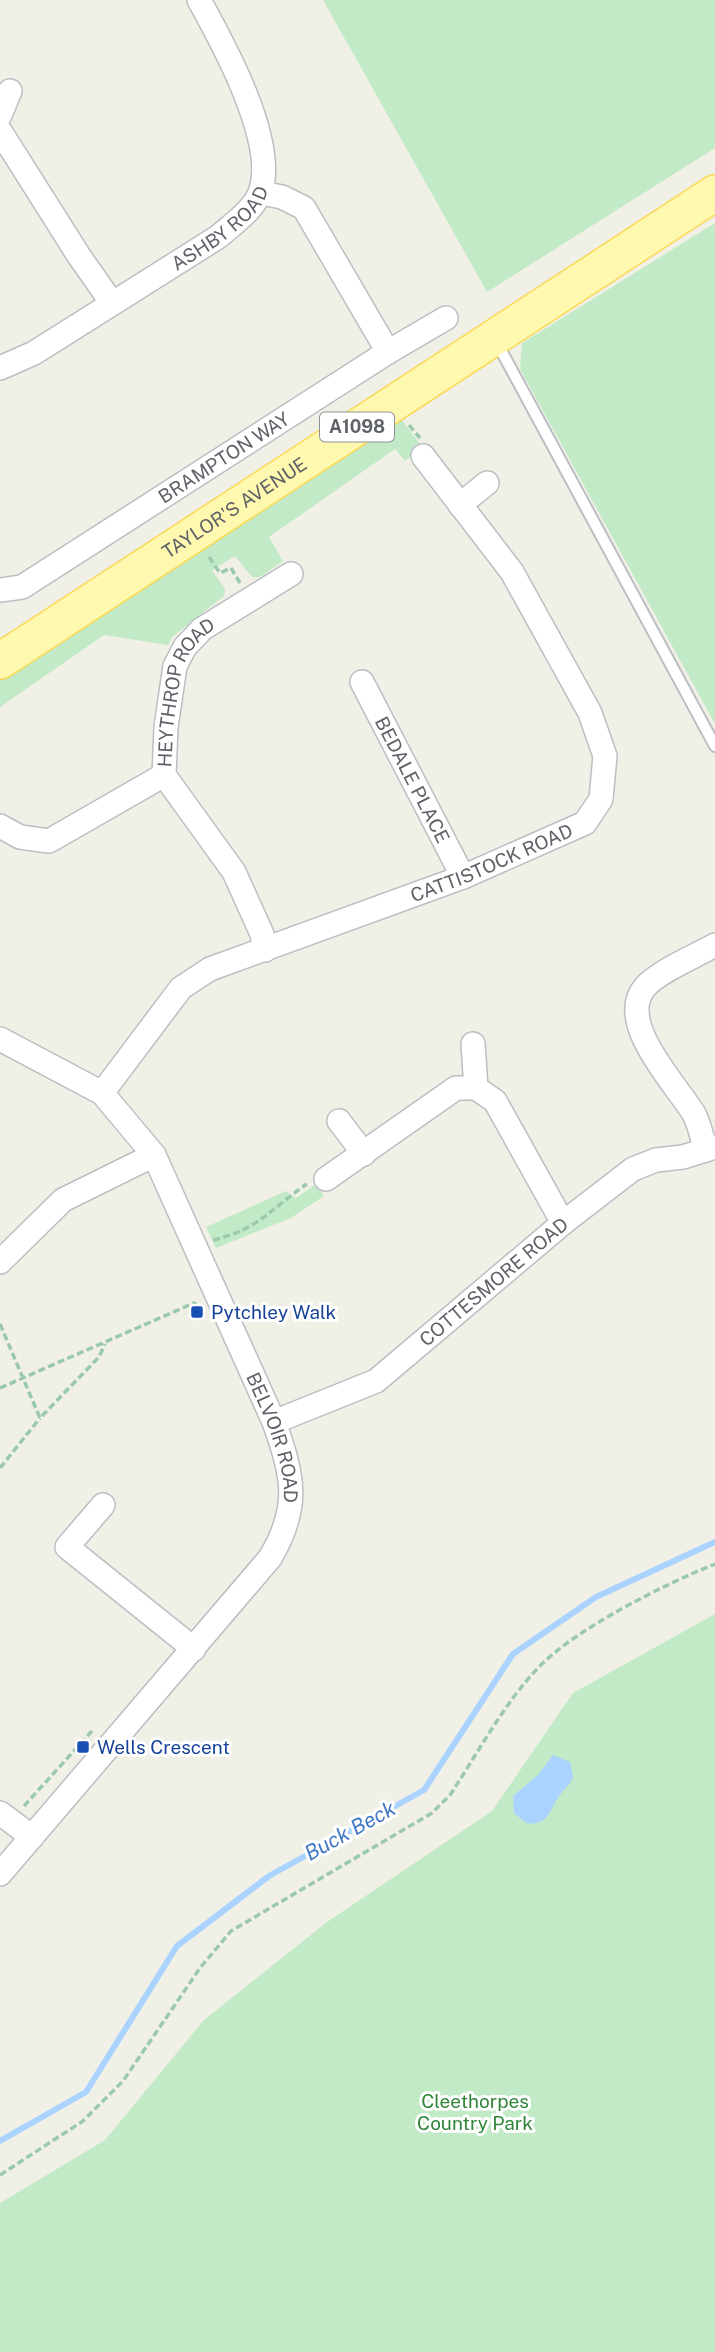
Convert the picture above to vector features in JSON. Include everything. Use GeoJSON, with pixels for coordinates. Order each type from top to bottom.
{"type":"FeatureCollection","features":[{"type":"Feature","properties":{"kind":"main road","name":"TAYLOR'S AVENUE"},"geometry":{"type":"LineString","coordinates":[[0,661],[715,192]]}},
{"type":"Feature","properties":{"kind":"street","name":"ASHBY ROAD"},"geometry":{"type":"LineString","coordinates":[[0,368],[34,353],[218,237],[244,215],[261,193],[265,171],[262,137],[200,0]]}},
{"type":"Feature","properties":{"kind":"street"},"geometry":{"type":"LineString","coordinates":[[0,115],[10,91]]}},
{"type":"Feature","properties":{"kind":"street"},"geometry":{"type":"LineString","coordinates":[[0,131],[79,257],[112,303]]}},
{"type":"Feature","properties":{"kind":"street"},"geometry":{"type":"LineString","coordinates":[[261,193],[282,197],[304,208],[388,352]]}},
{"type":"Feature","properties":{"kind":"street","name":"BRAMPTON WAY"},"geometry":{"type":"LineString","coordinates":[[0,590],[22,587],[388,352],[446,318]]}},
{"type":"Feature","properties":{"kind":"street","name":"CATTISTOCK ROAD"},"geometry":{"type":"LineString","coordinates":[[102,1093],[181,988],[210,970],[463,877],[585,824],[601,799],[605,756],[590,713],[512,572],[423,456]]}},
{"type":"Feature","properties":{"kind":"street"},"geometry":{"type":"LineString","coordinates":[[460,505],[487,483]]}},
{"type":"Feature","properties":{"kind":"street","name":"HEYTHROP ROAD"},"geometry":{"type":"LineString","coordinates":[[265,950],[262,934],[234,872],[164,775],[166,727],[175,666],[185,647],[202,629],[291,573]]}},
{"type":"Feature","properties":{"kind":"street","name":"BEDALE PLACE"},"geometry":{"type":"LineString","coordinates":[[362,682],[463,877]]}},
{"type":"Feature","properties":{"kind":"street"},"geometry":{"type":"LineString","coordinates":[[0,826],[20,837],[48,841],[164,775]]}},
{"type":"Feature","properties":{"kind":"street"},"geometry":{"type":"LineString","coordinates":[[710,1148],[696,1118],[649,1049],[636,1015],[637,997],[648,984],[715,945]]}},
{"type":"Feature","properties":{"kind":"street","name":"BELVOIR ROAD"},"geometry":{"type":"LineString","coordinates":[[0,1039],[102,1093],[154,1155],[274,1422],[289,1465],[293,1489],[290,1514],[282,1538],[270,1558],[0,1874]]}},
{"type":"Feature","properties":{"kind":"street"},"geometry":{"type":"LineString","coordinates":[[473,1044],[475,1088]]}},
{"type":"Feature","properties":{"kind":"street"},"geometry":{"type":"LineString","coordinates":[[326,1179],[456,1088],[475,1088],[495,1101],[563,1223]]}},
{"type":"Feature","properties":{"kind":"street"},"geometry":{"type":"LineString","coordinates":[[339,1121],[364,1154]]}},
{"type":"Feature","properties":{"kind":"street","name":"COTTESMORE ROAD"},"geometry":{"type":"LineString","coordinates":[[274,1422],[376,1381],[563,1223],[633,1169],[656,1160],[710,1148]]}},
{"type":"Feature","properties":{"kind":"street"},"geometry":{"type":"LineString","coordinates":[[0,1262],[63,1200],[154,1155]]}},
{"type":"Feature","properties":{"kind":"street"},"geometry":{"type":"LineString","coordinates":[[103,1505],[67,1547],[194,1649]]}},
{"type":"Feature","properties":{"kind":"street"},"geometry":{"type":"LineString","coordinates":[[0,1813],[32,1837]]}},
{"type":"Feature","properties":{"kind":"lane"},"geometry":{"type":"LineString","coordinates":[[494,338],[506,354],[715,746]]}},
{"type":"Feature","properties":{"kind":"path"},"geometry":{"type":"LineString","coordinates":[[206,554],[220,573],[231,568],[249,599]]}},
{"type":"Feature","properties":{"kind":"path"},"geometry":{"type":"LineString","coordinates":[[194,1244],[243,1231],[261,1222],[296,1191],[323,1174],[326,1179]]}},
{"type":"Feature","properties":{"kind":"path"},"geometry":{"type":"LineString","coordinates":[[0,1388],[194,1303],[203,1309],[220,1302]]}},
{"type":"Feature","properties":{"kind":"path"},"geometry":{"type":"LineString","coordinates":[[0,1324],[40,1418]]}},
{"type":"Feature","properties":{"kind":"path"},"geometry":{"type":"LineString","coordinates":[[0,1468],[40,1418],[99,1357],[106,1343]]}},
{"type":"Feature","properties":{"kind":"path"},"geometry":{"type":"LineString","coordinates":[[0,2175],[83,2121],[122,2081],[200,1968],[231,1930],[432,1813],[450,1795],[538,1667],[558,1649],[583,1632],[715,1564]]}},
{"type":"Feature","properties":{"kind":"green space"},"geometry":{"type":"Polygon","coordinates":[[[323,0],[715,0],[715,148],[487,292],[323,0]]]}},
{"type":"Feature","properties":{"kind":"green space"},"geometry":{"type":"Polygon","coordinates":[[[715,223],[715,724],[520,369],[522,343],[715,223]]]}},
{"type":"Feature","properties":{"kind":"green space"},"geometry":{"type":"Polygon","coordinates":[[[402,420],[423,448],[405,461],[395,449],[269,537],[283,561],[260,577],[252,577],[235,556],[212,570],[225,589],[224,596],[172,637],[168,645],[104,635],[0,707],[0,671],[402,420]]]}},
{"type":"Feature","properties":{"kind":"green space"},"geometry":{"type":"Polygon","coordinates":[[[316,1184],[324,1196],[291,1218],[216,1248],[206,1227],[286,1191],[296,1198],[316,1184]]]}},
{"type":"Feature","properties":{"kind":"green space","name":"Cleethorpes Country Park"},"geometry":{"type":"Polygon","coordinates":[[[715,1614],[715,2352],[0,2352],[0,2203],[105,2140],[204,2020],[327,1922],[492,1811],[573,1693],[715,1614]]]}},
{"type":"Feature","properties":{"kind":"water"},"geometry":{"type":"Polygon","coordinates":[[[553,1755],[570,1762],[573,1777],[544,1820],[533,1824],[526,1823],[514,1813],[513,1796],[538,1775],[553,1755]]]}},
{"type":"Feature","properties":{"kind":"waterway","name":"Buck Beck"},"geometry":{"type":"LineString","coordinates":[[0,2141],[86,2092],[177,1946],[269,1876],[424,1790],[513,1654],[596,1597],[715,1542]]}},
{"type":"Feature","properties":{"kind":"place","name":"Pytchley Walk"},"geometry":{"type":"Point","coordinates":[197,1312]}},
{"type":"Feature","properties":{"kind":"place","name":"Wells Crescent"},"geometry":{"type":"Point","coordinates":[83,1747]}}]}
